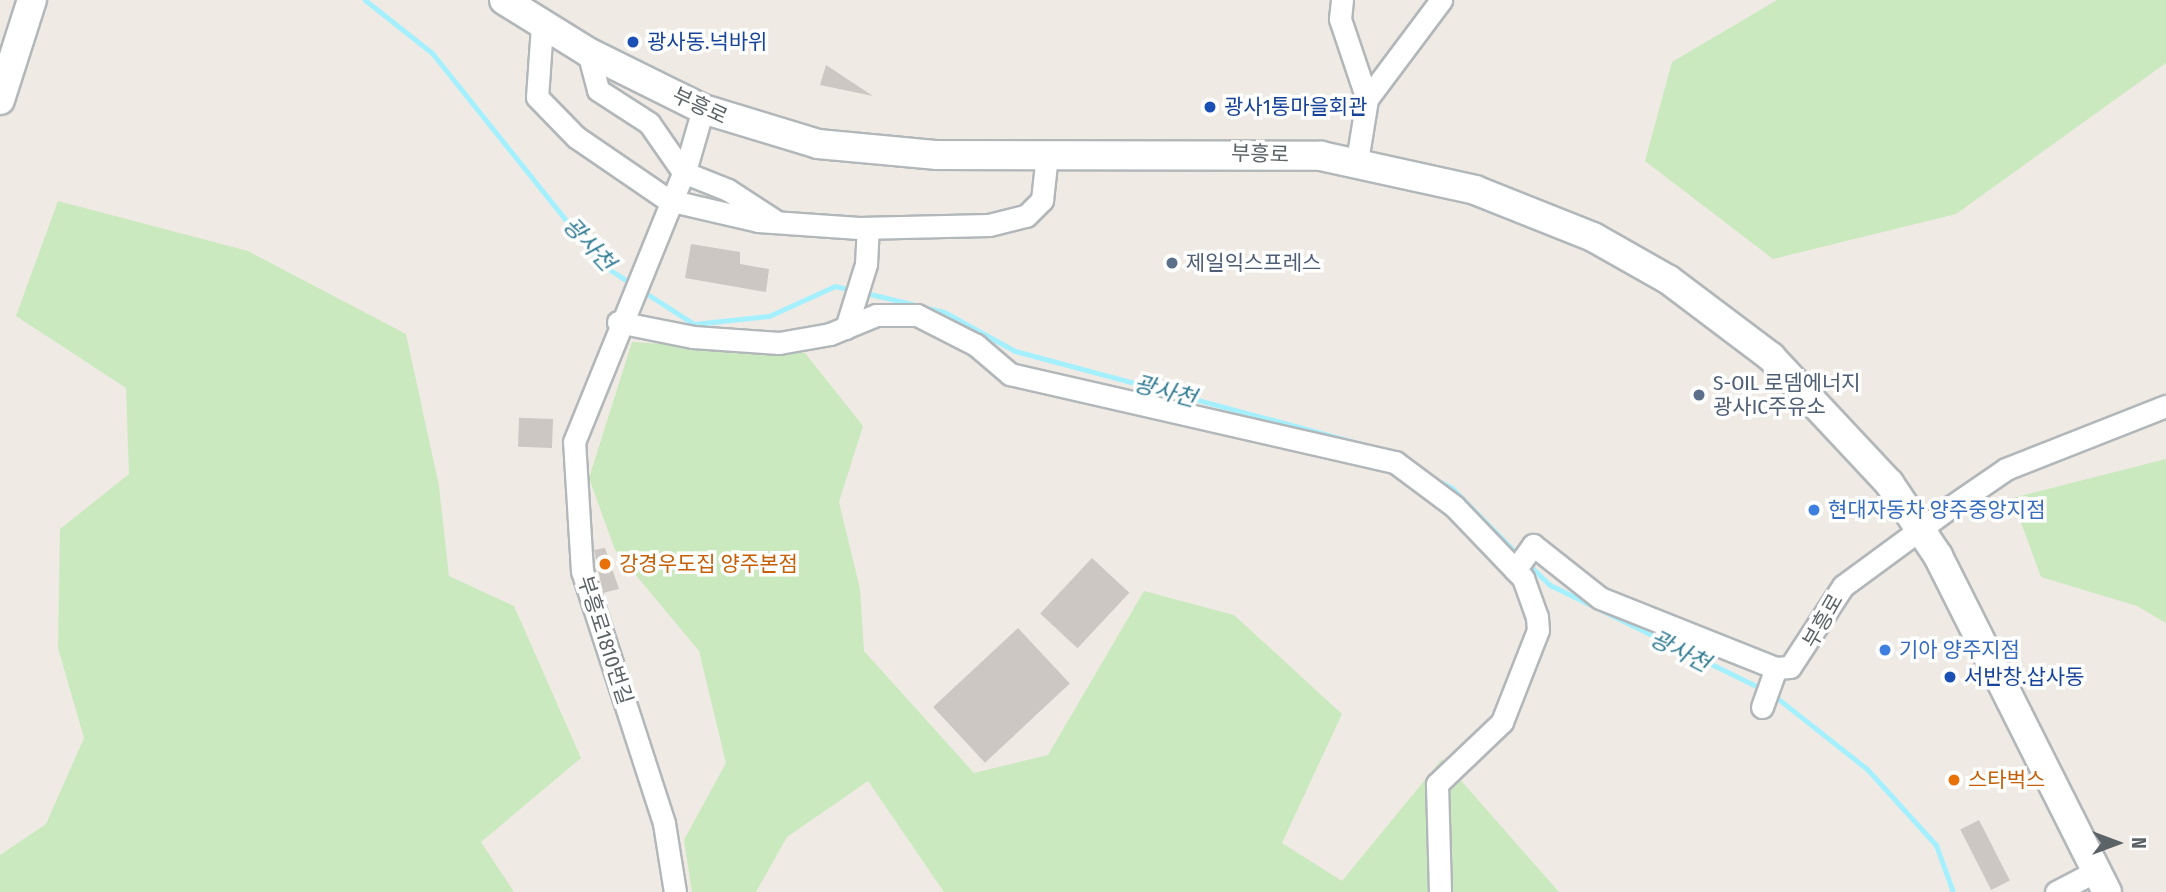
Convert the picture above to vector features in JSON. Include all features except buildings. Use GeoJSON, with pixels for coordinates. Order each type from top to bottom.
{"type":"FeatureCollection","features":[{"type":"Feature","properties":{"kind":"main road"},"geometry":{"type":"LineString","coordinates":[[0,100],[32,0]]}},
{"type":"Feature","properties":{"kind":"main road","name":"부흥로"},"geometry":{"type":"LineString","coordinates":[[504,0],[542,26],[588,52],[703,109],[818,144],[902,153],[1234,153],[1357,161],[1521,205],[1669,280],[1771,357],[1821,404],[1921,529],[2101,881]]}},
{"type":"Feature","properties":{"kind":"street"},"geometry":{"type":"LineString","coordinates":[[1342,0],[1345,39],[1364,90],[1357,161]]}},
{"type":"Feature","properties":{"kind":"street"},"geometry":{"type":"LineString","coordinates":[[1364,90],[1441,0]]}},
{"type":"Feature","properties":{"kind":"street"},"geometry":{"type":"LineString","coordinates":[[542,26],[537,97],[576,136],[668,201],[779,223],[868,228],[989,225],[1026,216],[1042,201],[1047,155]]}},
{"type":"Feature","properties":{"kind":"street"},"geometry":{"type":"LineString","coordinates":[[588,52],[598,90],[649,123],[683,172],[728,190],[779,223]]}},
{"type":"Feature","properties":{"kind":"street"},"geometry":{"type":"LineString","coordinates":[[668,201],[683,172],[703,109]]}},
{"type":"Feature","properties":{"kind":"street","name":"부흥로1810번길"},"geometry":{"type":"LineString","coordinates":[[668,201],[621,315],[574,442],[582,571],[664,823],[675,892]]}},
{"type":"Feature","properties":{"kind":"street"},"geometry":{"type":"LineString","coordinates":[[847,323],[866,264],[868,228]]}},
{"type":"Feature","properties":{"kind":"street"},"geometry":{"type":"LineString","coordinates":[[621,315],[693,337],[779,343],[876,314],[917,314],[976,345],[1010,374],[1307,438],[1395,462],[1454,506],[1516,569],[1532,596],[1538,630],[1502,722],[1437,784],[1440,892]]}},
{"type":"Feature","properties":{"kind":"street"},"geometry":{"type":"LineString","coordinates":[[1921,529],[2006,469],[2166,405]]}},
{"type":"Feature","properties":{"kind":"street","name":"부흥로"},"geometry":{"type":"LineString","coordinates":[[1776,668],[1801,657],[1843,586],[1921,529]]}},
{"type":"Feature","properties":{"kind":"street"},"geometry":{"type":"LineString","coordinates":[[1516,569],[1531,547],[1600,598],[1776,668],[1763,705]]}},
{"type":"Feature","properties":{"kind":"street"},"geometry":{"type":"LineString","coordinates":[[2056,892],[2101,881]]}},
{"type":"Feature","properties":{"kind":"green space"},"geometry":{"type":"Polygon","coordinates":[[[1777,0],[2166,0],[2166,63],[1956,214],[1773,259],[1645,161],[1672,62],[1777,0]]]}},
{"type":"Feature","properties":{"kind":"green space"},"geometry":{"type":"Polygon","coordinates":[[[58,201],[248,251],[406,334],[439,486],[449,576],[514,606],[581,758],[481,842],[514,892],[0,892],[0,855],[46,824],[84,738],[58,648],[60,529],[129,474],[126,388],[16,316],[58,201]]]}},
{"type":"Feature","properties":{"kind":"green space"},"geometry":{"type":"Polygon","coordinates":[[[632,342],[805,353],[863,426],[839,502],[860,589],[864,651],[974,773],[1048,755],[1144,591],[1234,615],[1342,714],[1282,843],[1342,881],[1442,759],[1559,892],[944,892],[868,781],[787,837],[756,892],[692,892],[684,840],[726,763],[699,651],[615,550],[589,478],[632,342]]]}},
{"type":"Feature","properties":{"kind":"green space"},"geometry":{"type":"Polygon","coordinates":[[[2166,459],[2166,623],[2137,606],[2041,577],[2012,498],[2166,459]]]}},
{"type":"Feature","properties":{"kind":"waterway","name":"광사천"},"geometry":{"type":"LineString","coordinates":[[365,0],[432,53],[601,264],[633,285]]}},
{"type":"Feature","properties":{"kind":"waterway","name":"광사천"},"geometry":{"type":"LineString","coordinates":[[641,290],[694,324],[769,316],[835,286],[852,290]]}},
{"type":"Feature","properties":{"kind":"waterway","name":"광사천"},"geometry":{"type":"LineString","coordinates":[[862,292],[944,312],[1015,351],[1376,448]]}},
{"type":"Feature","properties":{"kind":"waterway","name":"광사천"},"geometry":{"type":"LineString","coordinates":[[1431,477],[1452,488],[1519,556]]}},
{"type":"Feature","properties":{"kind":"waterway","name":"광사천"},"geometry":{"type":"LineString","coordinates":[[1527,563],[1550,585],[1764,690]]}},
{"type":"Feature","properties":{"kind":"waterway","name":"광사천"},"geometry":{"type":"LineString","coordinates":[[1772,694],[1867,769],[1936,845],[1953,892]]}},
{"type":"Feature","properties":{"kind":"place","name":"광사동.넉바위"},"geometry":{"type":"Point","coordinates":[633,42]}},
{"type":"Feature","properties":{"kind":"place","name":"광사1통마을회관"},"geometry":{"type":"Point","coordinates":[1210,107]}},
{"type":"Feature","properties":{"kind":"place","name":"제일익스프레스"},"geometry":{"type":"Point","coordinates":[1172,263]}},
{"type":"Feature","properties":{"kind":"place","name":"S-OIL 로뎀에너지 광사IC주유소"},"geometry":{"type":"Point","coordinates":[1699,395]}},
{"type":"Feature","properties":{"kind":"place","name":"현대자동차 양주중앙지점"},"geometry":{"type":"Point","coordinates":[1814,510]}},
{"type":"Feature","properties":{"kind":"place","name":"강경우도집 양주본점"},"geometry":{"type":"Point","coordinates":[605,564]}},
{"type":"Feature","properties":{"kind":"place","name":"기아 양주지점"},"geometry":{"type":"Point","coordinates":[1885,650]}},
{"type":"Feature","properties":{"kind":"place","name":"서반창.삽사동"},"geometry":{"type":"Point","coordinates":[1950,677]}},
{"type":"Feature","properties":{"kind":"place","name":"스타벅스"},"geometry":{"type":"Point","coordinates":[1954,780]}}]}
